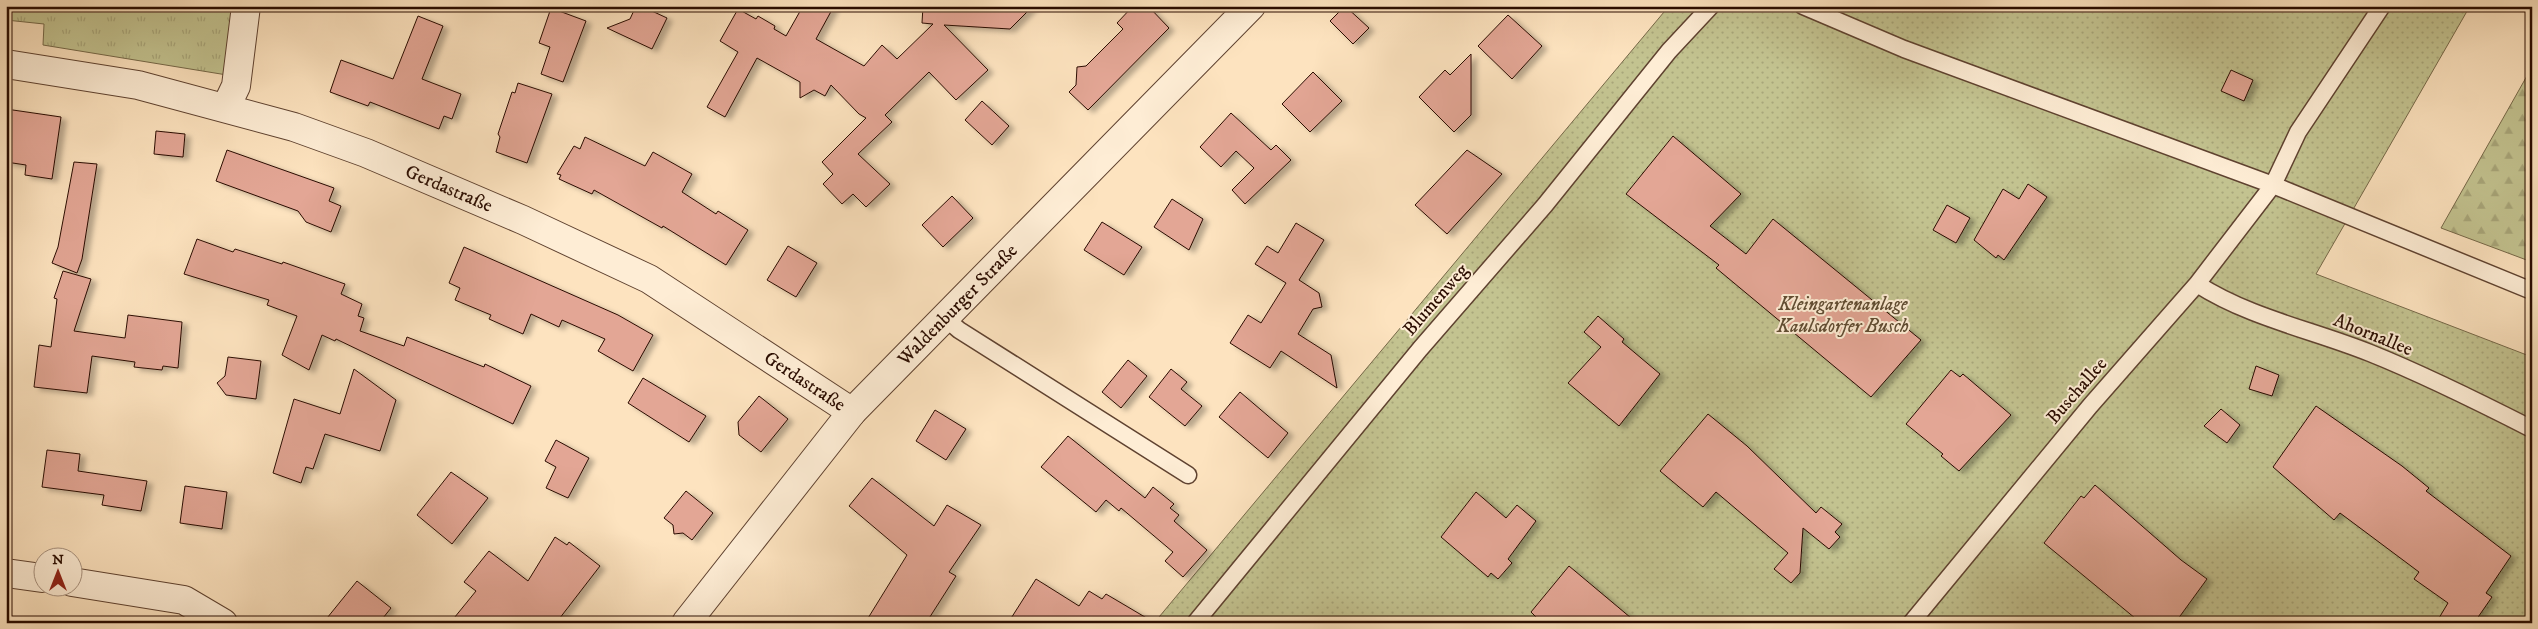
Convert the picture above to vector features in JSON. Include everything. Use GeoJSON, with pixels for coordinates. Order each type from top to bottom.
{"type":"FeatureCollection","features":[{"type":"Feature","properties":{"kind":"street"},"geometry":{"type":"LineString","coordinates":[[226,107],[236,86],[246,6]]}},
{"type":"Feature","properties":{"kind":"street","name":"Waldenburger Straße"},"geometry":{"type":"LineString","coordinates":[[686,623],[852,412],[1251,6]]}},
{"type":"Feature","properties":{"kind":"street","name":"Gerdastraße"},"geometry":{"type":"LineString","coordinates":[[6,64],[138,85],[226,107],[294,127],[366,153],[523,220],[649,279],[852,412]]}},
{"type":"Feature","properties":{"kind":"street"},"geometry":{"type":"LineString","coordinates":[[6,573],[32,577]]}},
{"type":"Feature","properties":{"kind":"street"},"geometry":{"type":"LineString","coordinates":[[82,584],[184,600],[223,623]]}},
{"type":"Feature","properties":{"kind":"lane","name":"Blumenweg"},"geometry":{"type":"LineString","coordinates":[[1195,623],[1420,349],[1544,205],[1669,51],[1711,6]]}},
{"type":"Feature","properties":{"kind":"lane"},"geometry":{"type":"LineString","coordinates":[[1803,6],[1904,49],[2273,185],[2532,291]]}},
{"type":"Feature","properties":{"kind":"lane","name":"Buschallee"},"geometry":{"type":"LineString","coordinates":[[1911,623],[2090,406],[2198,284],[2273,185],[2298,132],[2382,6]]}},
{"type":"Feature","properties":{"kind":"lane","name":"Ahornallee"},"geometry":{"type":"LineString","coordinates":[[2198,284],[2225,302],[2370,353],[2476,400],[2532,429]]}},
{"type":"Feature","properties":{"kind":"lane"},"geometry":{"type":"LineString","coordinates":[[944,318],[959,330],[1188,475]]}},
{"type":"Feature","properties":{"kind":"green space"},"geometry":{"type":"Polygon","coordinates":[[[6,6],[234,6],[227,75],[43,45],[44,24],[6,20],[6,6]]]}},
{"type":"Feature","properties":{"kind":"green space","name":"Kleingartenanlage Kaulsdorfer Busch"},"geometry":{"type":"Polygon","coordinates":[[[1669,6],[2470,6],[2316,274],[2532,357],[2532,623],[1154,623],[1669,6]]]}},
{"type":"Feature","properties":{"kind":"green space"},"geometry":{"type":"Polygon","coordinates":[[[2532,67],[2532,262],[2441,228],[2532,67]]]}},
{"type":"Feature","properties":{"kind":"building"},"geometry":{"type":"Polygon","coordinates":[[[636,6],[641,6],[667,18],[652,49],[607,28],[630,19],[636,6]]]}},
{"type":"Feature","properties":{"kind":"building"},"geometry":{"type":"Polygon","coordinates":[[[803,6],[834,6],[816,39],[864,66],[882,45],[897,59],[933,24],[922,23],[923,6],[1033,6],[1010,29],[944,25],[988,70],[956,100],[929,72],[885,115],[892,122],[858,154],[890,184],[866,207],[853,194],[842,204],[823,184],[833,174],[822,162],[866,118],[859,114],[831,85],[825,96],[814,90],[800,98],[800,82],[757,58],[725,117],[707,107],[738,52],[720,41],[738,9],[756,19],[758,16],[775,26],[774,29],[786,36],[803,6]]]}},
{"type":"Feature","properties":{"kind":"building"},"geometry":{"type":"Polygon","coordinates":[[[1133,6],[1148,6],[1169,28],[1088,110],[1069,92],[1076,85],[1077,67],[1086,66],[1123,29],[1117,23],[1133,6]]]}},
{"type":"Feature","properties":{"kind":"building"},"geometry":{"type":"Polygon","coordinates":[[[1345,6],[1369,28],[1353,44],[1330,21],[1345,6]]]}},
{"type":"Feature","properties":{"kind":"building"},"geometry":{"type":"Polygon","coordinates":[[[551,8],[586,21],[563,82],[541,74],[550,47],[539,43],[551,8]]]}},
{"type":"Feature","properties":{"kind":"building"},"geometry":{"type":"Polygon","coordinates":[[[1508,15],[1542,46],[1512,79],[1478,46],[1508,15]]]}},
{"type":"Feature","properties":{"kind":"building"},"geometry":{"type":"Polygon","coordinates":[[[418,16],[443,26],[422,79],[461,94],[452,119],[444,116],[439,129],[370,102],[368,106],[330,92],[341,60],[393,79],[418,16]]]}},
{"type":"Feature","properties":{"kind":"building"},"geometry":{"type":"Polygon","coordinates":[[[1471,54],[1471,115],[1454,132],[1419,97],[1445,70],[1450,75],[1471,54]]]}},
{"type":"Feature","properties":{"kind":"building"},"geometry":{"type":"Polygon","coordinates":[[[2231,70],[2253,80],[2244,101],[2221,91],[2231,70]]]}},
{"type":"Feature","properties":{"kind":"building"},"geometry":{"type":"Polygon","coordinates":[[[1313,72],[1342,101],[1310,132],[1282,104],[1313,72]]]}},
{"type":"Feature","properties":{"kind":"building"},"geometry":{"type":"Polygon","coordinates":[[[518,83],[552,94],[527,163],[496,152],[500,137],[498,134],[512,92],[515,93],[518,83]]]}},
{"type":"Feature","properties":{"kind":"building"},"geometry":{"type":"Polygon","coordinates":[[[982,101],[1009,126],[992,145],[965,120],[982,101]]]}},
{"type":"Feature","properties":{"kind":"building"},"geometry":{"type":"Polygon","coordinates":[[[6,109],[61,117],[52,179],[25,175],[26,165],[6,162],[6,109]]]}},
{"type":"Feature","properties":{"kind":"building"},"geometry":{"type":"Polygon","coordinates":[[[1231,113],[1271,150],[1276,145],[1291,160],[1245,204],[1232,190],[1254,168],[1236,151],[1221,167],[1200,147],[1231,113]]]}},
{"type":"Feature","properties":{"kind":"building"},"geometry":{"type":"Polygon","coordinates":[[[156,131],[185,134],[183,157],[154,154],[156,131]]]}},
{"type":"Feature","properties":{"kind":"building"},"geometry":{"type":"Polygon","coordinates":[[[1673,136],[1741,194],[1710,226],[1746,254],[1773,219],[1921,340],[1871,397],[1716,268],[1719,265],[1626,194],[1673,136]]]}},
{"type":"Feature","properties":{"kind":"building"},"geometry":{"type":"Polygon","coordinates":[[[585,137],[645,166],[653,152],[692,174],[682,192],[716,214],[718,211],[748,230],[726,265],[663,226],[662,228],[594,190],[592,194],[559,179],[561,175],[557,174],[574,146],[580,149],[585,137]]]}},
{"type":"Feature","properties":{"kind":"building"},"geometry":{"type":"Polygon","coordinates":[[[227,150],[334,188],[329,201],[341,206],[331,232],[306,222],[298,211],[216,181],[227,150]]]}},
{"type":"Feature","properties":{"kind":"building"},"geometry":{"type":"Polygon","coordinates":[[[1467,150],[1502,174],[1447,234],[1415,205],[1467,150]]]}},
{"type":"Feature","properties":{"kind":"building"},"geometry":{"type":"Polygon","coordinates":[[[74,162],[97,164],[82,259],[77,273],[52,263],[58,247],[74,162]]]}},
{"type":"Feature","properties":{"kind":"building"},"geometry":{"type":"Polygon","coordinates":[[[2028,184],[2047,197],[2004,260],[1998,255],[1996,258],[1974,240],[2003,189],[2019,199],[2028,184]]]}},
{"type":"Feature","properties":{"kind":"building"},"geometry":{"type":"Polygon","coordinates":[[[952,196],[973,218],[943,247],[922,225],[952,196]]]}},
{"type":"Feature","properties":{"kind":"building"},"geometry":{"type":"Polygon","coordinates":[[[1172,199],[1203,219],[1189,250],[1154,227],[1172,199]]]}},
{"type":"Feature","properties":{"kind":"building"},"geometry":{"type":"Polygon","coordinates":[[[1947,205],[1970,218],[1956,243],[1933,230],[1947,205]]]}},
{"type":"Feature","properties":{"kind":"building"},"geometry":{"type":"Polygon","coordinates":[[[1102,222],[1142,247],[1124,275],[1084,250],[1102,222]]]}},
{"type":"Feature","properties":{"kind":"building"},"geometry":{"type":"Polygon","coordinates":[[[1296,223],[1324,240],[1299,280],[1319,293],[1322,307],[1313,309],[1298,334],[1331,355],[1337,388],[1281,351],[1270,368],[1230,343],[1248,315],[1261,323],[1286,283],[1255,264],[1267,246],[1278,253],[1296,223]]]}},
{"type":"Feature","properties":{"kind":"building"},"geometry":{"type":"Polygon","coordinates":[[[197,239],[233,252],[235,249],[282,264],[283,262],[345,284],[341,294],[362,304],[358,316],[364,318],[360,331],[404,346],[407,337],[484,367],[485,364],[531,386],[513,424],[336,339],[335,341],[322,335],[309,370],[282,355],[297,316],[267,305],[269,300],[184,274],[197,239]]]}},
{"type":"Feature","properties":{"kind":"building"},"geometry":{"type":"Polygon","coordinates":[[[788,246],[817,263],[796,297],[767,280],[788,246]]]}},
{"type":"Feature","properties":{"kind":"building"},"geometry":{"type":"Polygon","coordinates":[[[464,247],[618,315],[653,335],[633,371],[598,351],[605,339],[562,320],[559,327],[531,314],[523,334],[489,319],[491,315],[455,300],[460,288],[449,283],[464,247]]]}},
{"type":"Feature","properties":{"kind":"building"},"geometry":{"type":"Polygon","coordinates":[[[63,271],[91,279],[74,331],[125,338],[128,315],[182,322],[178,368],[163,366],[162,370],[134,367],[135,362],[92,356],[87,393],[34,387],[39,345],[51,347],[57,299],[54,298],[63,271]]]}},
{"type":"Feature","properties":{"kind":"building"},"geometry":{"type":"Polygon","coordinates":[[[1598,316],[1624,339],[1622,342],[1660,374],[1619,426],[1568,383],[1601,347],[1584,332],[1598,316]]]}},
{"type":"Feature","properties":{"kind":"building"},"geometry":{"type":"Polygon","coordinates":[[[228,357],[261,361],[256,399],[226,395],[217,383],[225,376],[228,357]]]}},
{"type":"Feature","properties":{"kind":"building"},"geometry":{"type":"Polygon","coordinates":[[[1128,360],[1147,376],[1121,408],[1102,392],[1128,360]]]}},
{"type":"Feature","properties":{"kind":"building"},"geometry":{"type":"Polygon","coordinates":[[[2256,366],[2279,375],[2272,396],[2249,389],[2256,366]]]}},
{"type":"Feature","properties":{"kind":"building"},"geometry":{"type":"Polygon","coordinates":[[[354,369],[396,400],[380,451],[325,434],[313,469],[306,467],[301,483],[273,473],[294,399],[340,414],[354,369]]]}},
{"type":"Feature","properties":{"kind":"building"},"geometry":{"type":"Polygon","coordinates":[[[1171,369],[1187,382],[1181,389],[1202,406],[1185,426],[1149,397],[1171,369]]]}},
{"type":"Feature","properties":{"kind":"building"},"geometry":{"type":"Polygon","coordinates":[[[1951,370],[1960,377],[1963,374],[2011,415],[1959,471],[1941,456],[1943,454],[1906,424],[1951,370]]]}},
{"type":"Feature","properties":{"kind":"building"},"geometry":{"type":"Polygon","coordinates":[[[643,378],[706,416],[689,442],[628,403],[643,378]]]}},
{"type":"Feature","properties":{"kind":"building"},"geometry":{"type":"Polygon","coordinates":[[[1240,392],[1288,433],[1268,458],[1219,417],[1240,392]]]}},
{"type":"Feature","properties":{"kind":"building"},"geometry":{"type":"Polygon","coordinates":[[[759,396],[788,419],[761,452],[739,435],[738,422],[759,396]]]}},
{"type":"Feature","properties":{"kind":"building"},"geometry":{"type":"Polygon","coordinates":[[[2316,406],[2402,466],[2429,488],[2426,491],[2511,556],[2486,593],[2492,597],[2474,623],[2436,623],[2448,603],[2414,579],[2419,572],[2340,513],[2334,520],[2273,467],[2316,406]]]}},
{"type":"Feature","properties":{"kind":"building"},"geometry":{"type":"Polygon","coordinates":[[[2221,409],[2240,425],[2227,443],[2204,426],[2221,409]]]}},
{"type":"Feature","properties":{"kind":"building"},"geometry":{"type":"Polygon","coordinates":[[[935,410],[966,429],[946,460],[916,441],[935,410]]]}},
{"type":"Feature","properties":{"kind":"building"},"geometry":{"type":"Polygon","coordinates":[[[1708,414],[1747,446],[1816,513],[1821,507],[1842,524],[1835,532],[1840,537],[1829,549],[1803,528],[1800,573],[1791,583],[1774,569],[1788,553],[1716,492],[1703,507],[1660,471],[1708,414]]]}},
{"type":"Feature","properties":{"kind":"building"},"geometry":{"type":"Polygon","coordinates":[[[1068,436],[1145,498],[1153,487],[1174,504],[1170,508],[1179,515],[1174,521],[1207,550],[1183,577],[1165,561],[1173,552],[1121,508],[1119,511],[1106,500],[1096,512],[1041,467],[1068,436]]]}},
{"type":"Feature","properties":{"kind":"building"},"geometry":{"type":"Polygon","coordinates":[[[556,440],[589,458],[568,498],[546,488],[556,467],[545,461],[556,440]]]}},
{"type":"Feature","properties":{"kind":"building"},"geometry":{"type":"Polygon","coordinates":[[[47,450],[80,454],[78,471],[147,481],[141,511],[102,505],[104,495],[42,487],[47,450]]]}},
{"type":"Feature","properties":{"kind":"building"},"geometry":{"type":"Polygon","coordinates":[[[451,472],[488,498],[452,544],[417,515],[451,472]]]}},
{"type":"Feature","properties":{"kind":"building"},"geometry":{"type":"Polygon","coordinates":[[[872,478],[934,526],[947,505],[981,525],[949,572],[956,576],[926,623],[865,623],[907,555],[849,506],[872,478]]]}},
{"type":"Feature","properties":{"kind":"building"},"geometry":{"type":"Polygon","coordinates":[[[2095,485],[2181,560],[2207,579],[2175,623],[2141,623],[2044,543],[2081,496],[2084,498],[2095,485]]]}},
{"type":"Feature","properties":{"kind":"building"},"geometry":{"type":"Polygon","coordinates":[[[185,486],[227,492],[222,529],[180,523],[185,486]]]}},
{"type":"Feature","properties":{"kind":"building"},"geometry":{"type":"Polygon","coordinates":[[[686,491],[713,513],[692,540],[683,533],[674,534],[673,525],[664,518],[686,491]]]}},
{"type":"Feature","properties":{"kind":"building"},"geometry":{"type":"Polygon","coordinates":[[[1476,492],[1506,518],[1517,505],[1536,521],[1508,559],[1512,563],[1498,579],[1491,573],[1488,577],[1441,537],[1476,492]]]}},
{"type":"Feature","properties":{"kind":"building"},"geometry":{"type":"Polygon","coordinates":[[[555,537],[567,545],[569,542],[600,566],[556,623],[450,623],[476,591],[464,582],[489,551],[528,581],[555,537]]]}},
{"type":"Feature","properties":{"kind":"building"},"geometry":{"type":"Polygon","coordinates":[[[1569,566],[1637,623],[1542,623],[1531,612],[1569,566]]]}},
{"type":"Feature","properties":{"kind":"building"},"geometry":{"type":"Polygon","coordinates":[[[1036,579],[1079,606],[1089,591],[1102,599],[1106,594],[1155,623],[1008,623],[1036,579]]]}},
{"type":"Feature","properties":{"kind":"building"},"geometry":{"type":"Polygon","coordinates":[[[357,581],[391,608],[379,623],[323,623],[357,581]]]}}]}
